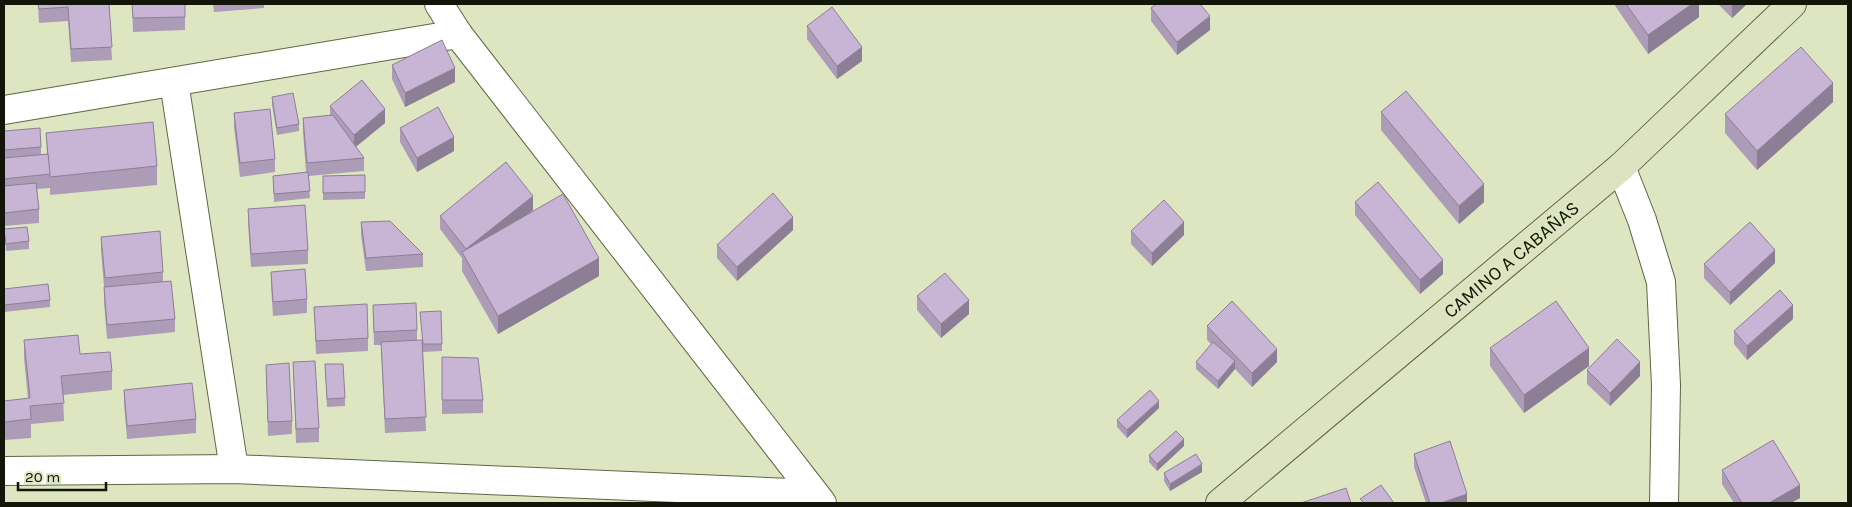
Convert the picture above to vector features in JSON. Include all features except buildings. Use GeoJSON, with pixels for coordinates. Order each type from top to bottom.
{"type":"FeatureCollection","features":[{"type":"Feature","properties":{"kind":"street"},"geometry":{"type":"LineString","coordinates":[[439,4],[458,34],[818,499]]}},
{"type":"Feature","properties":{"kind":"street","name":"CAMINO A CABAÑAS"},"geometry":{"type":"LineString","coordinates":[[1220,503],[1621,167],[1792,4]]}},
{"type":"Feature","properties":{"kind":"street"},"geometry":{"type":"LineString","coordinates":[[4,110],[458,34]]}},
{"type":"Feature","properties":{"kind":"street"},"geometry":{"type":"LineString","coordinates":[[174,82],[234,470]]}},
{"type":"Feature","properties":{"kind":"street"},"geometry":{"type":"LineString","coordinates":[[1621,167],[1642,220],[1661,282],[1666,385],[1664,503]]}},
{"type":"Feature","properties":{"kind":"street"},"geometry":{"type":"LineString","coordinates":[[4,471],[234,470],[818,499]]}}]}
